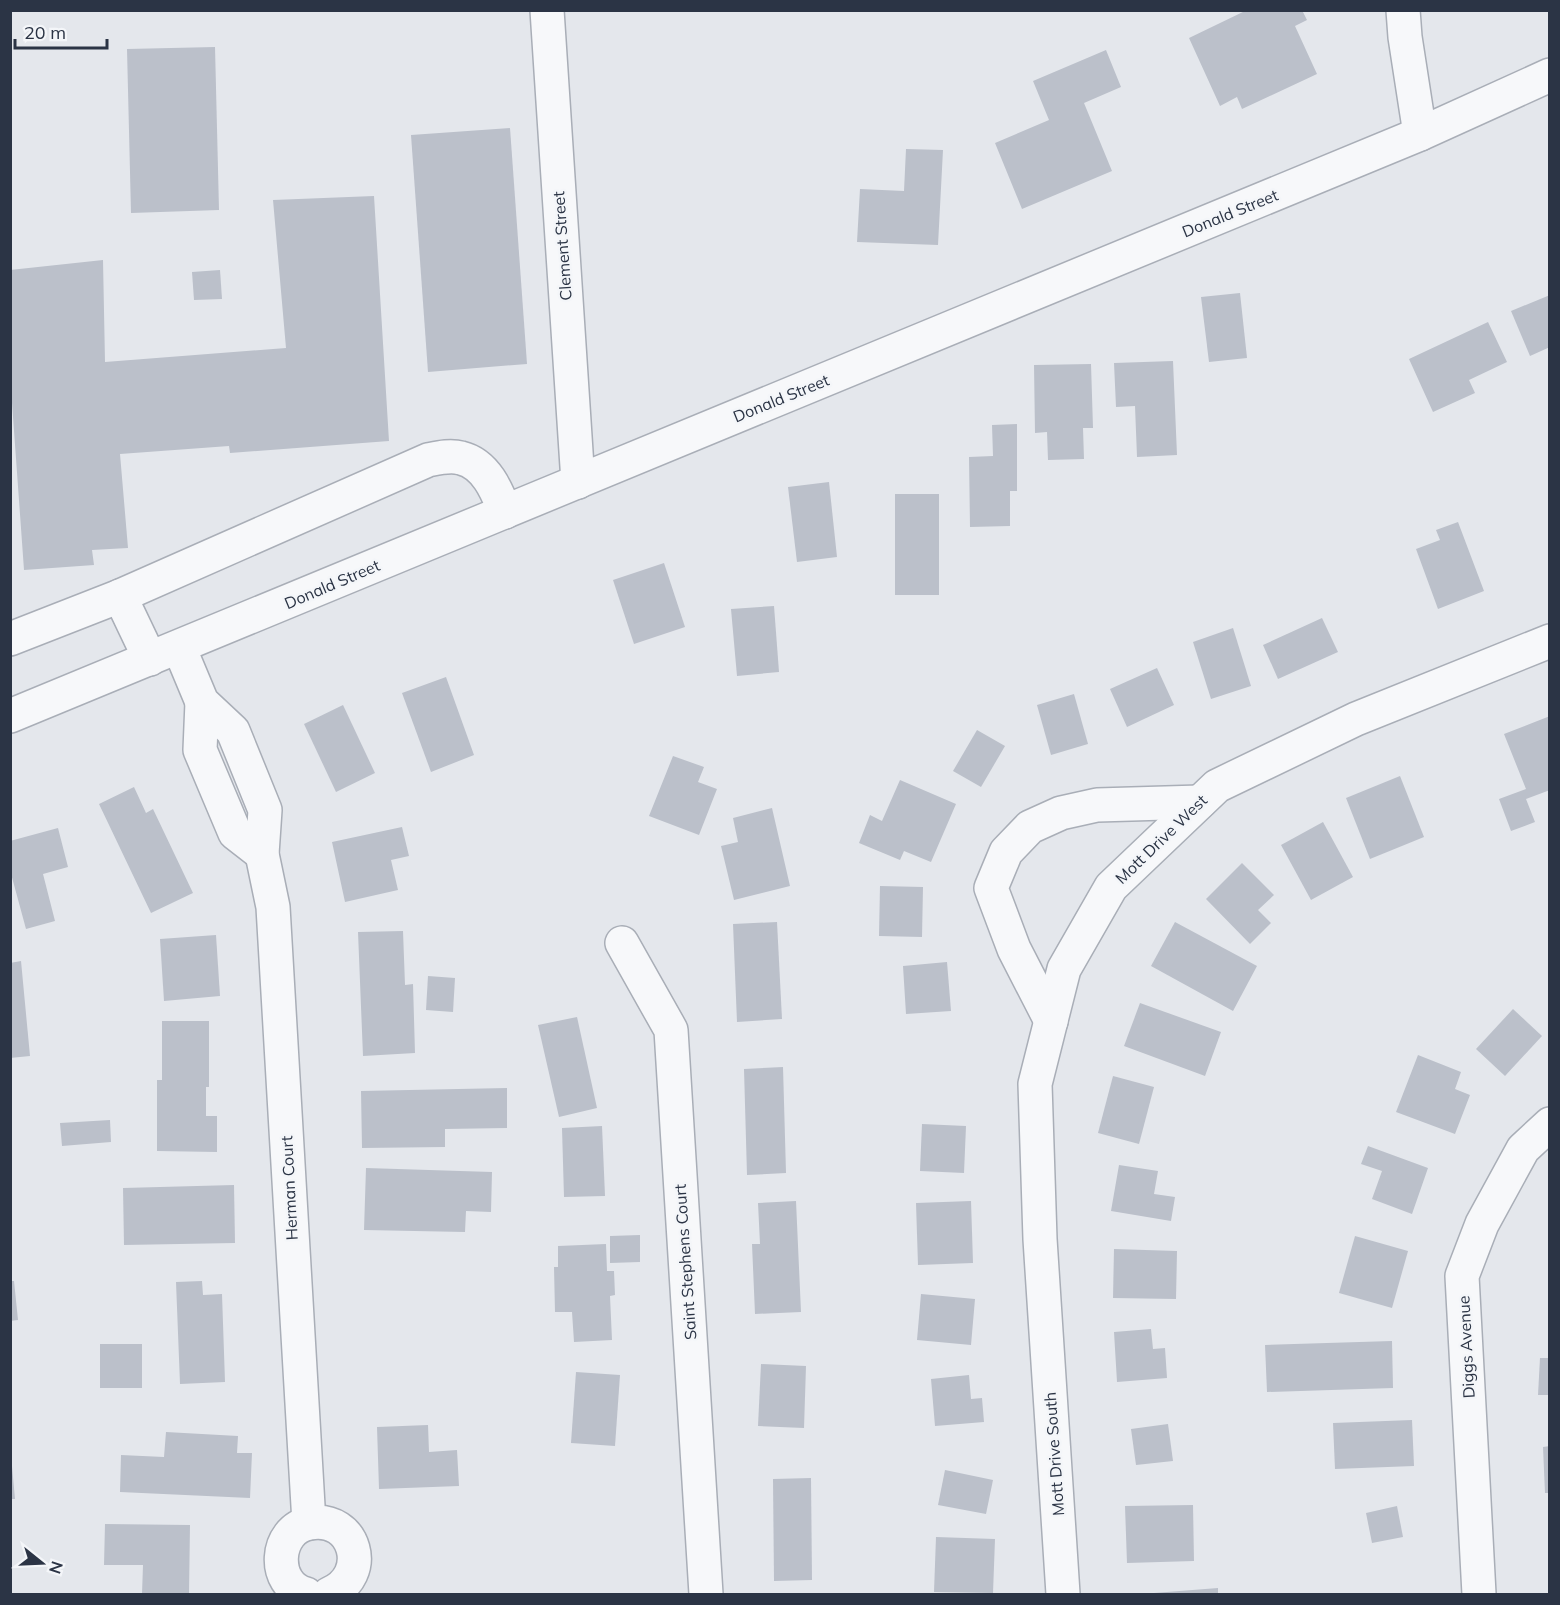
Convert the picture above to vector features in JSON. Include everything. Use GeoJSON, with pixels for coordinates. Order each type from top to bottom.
{"type":"FeatureCollection","features":[{"type":"Feature","properties":{"kind":"street","name":"Clement Street"},"geometry":{"type":"LineString","coordinates":[[547,10],[578,482]]}},
{"type":"Feature","properties":{"kind":"street"},"geometry":{"type":"LineString","coordinates":[[1402,10],[1420,134]]}},
{"type":"Feature","properties":{"kind":"street","name":"Donald Street"},"geometry":{"type":"LineString","coordinates":[[10,716],[1420,134],[1550,75]]}},
{"type":"Feature","properties":{"kind":"street"},"geometry":{"type":"LineString","coordinates":[[10,639],[120,596],[428,460],[448,457],[463,458],[481,469],[494,485],[505,512]]}},
{"type":"Feature","properties":{"kind":"street","name":"Herman Court"},"geometry":{"type":"LineString","coordinates":[[120,596],[202,702],[232,731],[266,810],[262,854],[273,907],[309,1523]]}},
{"type":"Feature","properties":{"kind":"street","name":"Mott Drive West"},"geometry":{"type":"LineString","coordinates":[[1045,1313],[1035,1084],[1064,969],[1111,887],[1217,786],[1356,719],[1550,641]]}},
{"type":"Feature","properties":{"kind":"street"},"geometry":{"type":"LineString","coordinates":[[1051,1022],[1014,950],[992,888],[1006,852],[1030,828],[1061,813],[1097,806],[1200,802]]}},
{"type":"Feature","properties":{"kind":"street","name":"Saint Stephens Court"},"geometry":{"type":"LineString","coordinates":[[622,943],[671,1030],[706,1594]]}},
{"type":"Feature","properties":{"kind":"street","name":"Diggs Avenue"},"geometry":{"type":"LineString","coordinates":[[1479,1594],[1462,1276],[1482,1224],[1523,1149],[1550,1124]]}},
{"type":"Feature","properties":{"kind":"street","name":"Mott Drive South"},"geometry":{"type":"LineString","coordinates":[[1045,1313],[1062,1594]]}},
{"type":"Feature","properties":{"kind":"street"},"geometry":{"type":"LineString","coordinates":[[306,1594],[292,1587],[285,1578],[280,1556],[289,1534],[309,1523],[322,1522],[345,1533],[352,1544],[355,1556],[354,1569],[348,1581],[339,1590],[329,1594]]}},
{"type":"Feature","properties":{"kind":"building"},"geometry":{"type":"Polygon","coordinates":[[[1247,10],[1302,10],[1307,20],[1295,26],[1317,74],[1242,109],[1237,97],[1220,106],[1189,38],[1247,10]]]}},
{"type":"Feature","properties":{"kind":"building"},"geometry":{"type":"Polygon","coordinates":[[[215,47],[219,210],[131,213],[127,49],[215,47]]]}},
{"type":"Feature","properties":{"kind":"building"},"geometry":{"type":"Polygon","coordinates":[[[1106,50],[1121,87],[1084,103],[1112,171],[1022,209],[995,143],[1049,120],[1033,81],[1106,50]]]}},
{"type":"Feature","properties":{"kind":"building"},"geometry":{"type":"Polygon","coordinates":[[[510,128],[527,364],[428,372],[411,135],[510,128]]]}},
{"type":"Feature","properties":{"kind":"building"},"geometry":{"type":"Polygon","coordinates":[[[906,149],[943,150],[938,245],[857,242],[860,189],[904,191],[906,149]]]}},
{"type":"Feature","properties":{"kind":"building"},"geometry":{"type":"Polygon","coordinates":[[[374,196],[389,441],[230,453],[229,446],[120,454],[128,548],[92,550],[94,565],[24,570],[10,375],[10,270],[103,260],[105,362],[286,348],[273,200],[374,196]]]}},
{"type":"Feature","properties":{"kind":"building"},"geometry":{"type":"Polygon","coordinates":[[[220,270],[222,299],[194,300],[192,272],[220,270]]]}},
{"type":"Feature","properties":{"kind":"building"},"geometry":{"type":"Polygon","coordinates":[[[1240,293],[1247,358],[1209,362],[1201,297],[1240,293]]]}},
{"type":"Feature","properties":{"kind":"building"},"geometry":{"type":"Polygon","coordinates":[[[1550,295],[1550,347],[1530,356],[1511,311],[1550,295]]]}},
{"type":"Feature","properties":{"kind":"building"},"geometry":{"type":"Polygon","coordinates":[[[1488,322],[1507,362],[1469,380],[1475,393],[1433,412],[1409,359],[1488,322]]]}},
{"type":"Feature","properties":{"kind":"building"},"geometry":{"type":"Polygon","coordinates":[[[1173,361],[1177,455],[1137,457],[1135,406],[1116,407],[1114,363],[1173,361]]]}},
{"type":"Feature","properties":{"kind":"building"},"geometry":{"type":"Polygon","coordinates":[[[1091,364],[1093,428],[1083,428],[1084,459],[1048,460],[1047,432],[1035,433],[1034,365],[1091,364]]]}},
{"type":"Feature","properties":{"kind":"building"},"geometry":{"type":"Polygon","coordinates":[[[1017,424],[1017,491],[1010,491],[1010,526],[970,527],[969,457],[993,456],[992,425],[1017,424]]]}},
{"type":"Feature","properties":{"kind":"building"},"geometry":{"type":"Polygon","coordinates":[[[829,482],[837,557],[797,562],[788,487],[829,482]]]}},
{"type":"Feature","properties":{"kind":"building"},"geometry":{"type":"Polygon","coordinates":[[[895,494],[939,494],[939,595],[895,595],[895,494]]]}},
{"type":"Feature","properties":{"kind":"building"},"geometry":{"type":"Polygon","coordinates":[[[1458,522],[1484,591],[1438,609],[1416,549],[1440,540],[1436,530],[1458,522]]]}},
{"type":"Feature","properties":{"kind":"building"},"geometry":{"type":"Polygon","coordinates":[[[664,563],[685,627],[634,644],[613,580],[664,563]]]}},
{"type":"Feature","properties":{"kind":"building"},"geometry":{"type":"Polygon","coordinates":[[[774,606],[779,672],[737,676],[731,609],[774,606]]]}},
{"type":"Feature","properties":{"kind":"building"},"geometry":{"type":"Polygon","coordinates":[[[1322,618],[1338,652],[1278,679],[1263,645],[1322,618]]]}},
{"type":"Feature","properties":{"kind":"building"},"geometry":{"type":"Polygon","coordinates":[[[1233,628],[1251,686],[1211,699],[1193,642],[1233,628]]]}},
{"type":"Feature","properties":{"kind":"building"},"geometry":{"type":"Polygon","coordinates":[[[1157,668],[1174,705],[1127,727],[1110,689],[1157,668]]]}},
{"type":"Feature","properties":{"kind":"building"},"geometry":{"type":"Polygon","coordinates":[[[446,677],[474,755],[431,772],[402,693],[446,677]]]}},
{"type":"Feature","properties":{"kind":"building"},"geometry":{"type":"Polygon","coordinates":[[[1074,694],[1088,744],[1051,755],[1037,705],[1074,694]]]}},
{"type":"Feature","properties":{"kind":"building"},"geometry":{"type":"Polygon","coordinates":[[[343,705],[375,773],[336,792],[304,724],[343,705]]]}},
{"type":"Feature","properties":{"kind":"building"},"geometry":{"type":"Polygon","coordinates":[[[1550,716],[1550,790],[1526,799],[1535,822],[1511,831],[1499,799],[1526,789],[1504,734],[1550,716]]]}},
{"type":"Feature","properties":{"kind":"building"},"geometry":{"type":"Polygon","coordinates":[[[977,730],[1005,746],[981,787],[953,771],[977,730]]]}},
{"type":"Feature","properties":{"kind":"building"},"geometry":{"type":"Polygon","coordinates":[[[673,756],[704,767],[698,782],[717,789],[699,835],[649,816],[673,756]]]}},
{"type":"Feature","properties":{"kind":"building"},"geometry":{"type":"Polygon","coordinates":[[[1400,776],[1424,837],[1370,859],[1346,798],[1400,776]]]}},
{"type":"Feature","properties":{"kind":"building"},"geometry":{"type":"Polygon","coordinates":[[[900,780],[956,804],[931,862],[904,851],[900,860],[859,843],[870,815],[882,821],[900,780]]]}},
{"type":"Feature","properties":{"kind":"building"},"geometry":{"type":"Polygon","coordinates":[[[134,787],[146,813],[153,809],[193,893],[151,913],[99,804],[134,787]]]}},
{"type":"Feature","properties":{"kind":"building"},"geometry":{"type":"Polygon","coordinates":[[[772,808],[790,886],[734,900],[721,846],[738,842],[733,818],[772,808]]]}},
{"type":"Feature","properties":{"kind":"building"},"geometry":{"type":"Polygon","coordinates":[[[1323,822],[1353,877],[1311,900],[1281,845],[1323,822]]]}},
{"type":"Feature","properties":{"kind":"building"},"geometry":{"type":"Polygon","coordinates":[[[402,827],[409,856],[391,860],[398,890],[345,902],[332,842],[402,827]]]}},
{"type":"Feature","properties":{"kind":"building"},"geometry":{"type":"Polygon","coordinates":[[[58,828],[68,867],[43,874],[55,921],[26,929],[10,870],[10,841],[58,828]]]}},
{"type":"Feature","properties":{"kind":"building"},"geometry":{"type":"Polygon","coordinates":[[[1242,863],[1274,895],[1258,910],[1271,923],[1250,944],[1206,899],[1242,863]]]}},
{"type":"Feature","properties":{"kind":"building"},"geometry":{"type":"Polygon","coordinates":[[[880,886],[923,887],[922,937],[879,936],[880,886]]]}},
{"type":"Feature","properties":{"kind":"building"},"geometry":{"type":"Polygon","coordinates":[[[777,922],[782,1019],[737,1022],[733,924],[777,922]]]}},
{"type":"Feature","properties":{"kind":"building"},"geometry":{"type":"Polygon","coordinates":[[[1175,922],[1257,966],[1233,1011],[1151,966],[1175,922]]]}},
{"type":"Feature","properties":{"kind":"building"},"geometry":{"type":"Polygon","coordinates":[[[403,931],[405,985],[413,984],[415,1053],[363,1056],[358,932],[403,931]]]}},
{"type":"Feature","properties":{"kind":"building"},"geometry":{"type":"Polygon","coordinates":[[[216,935],[220,996],[164,1001],[160,939],[216,935]]]}},
{"type":"Feature","properties":{"kind":"building"},"geometry":{"type":"Polygon","coordinates":[[[21,961],[30,1056],[10,1058],[10,963],[21,961]]]}},
{"type":"Feature","properties":{"kind":"building"},"geometry":{"type":"Polygon","coordinates":[[[947,962],[951,1011],[906,1014],[903,966],[947,962]]]}},
{"type":"Feature","properties":{"kind":"building"},"geometry":{"type":"Polygon","coordinates":[[[428,976],[455,978],[453,1012],[426,1010],[428,976]]]}},
{"type":"Feature","properties":{"kind":"building"},"geometry":{"type":"Polygon","coordinates":[[[1140,1003],[1221,1032],[1205,1076],[1124,1046],[1140,1003]]]}},
{"type":"Feature","properties":{"kind":"building"},"geometry":{"type":"Polygon","coordinates":[[[1513,1009],[1542,1036],[1505,1076],[1476,1049],[1513,1009]]]}},
{"type":"Feature","properties":{"kind":"building"},"geometry":{"type":"Polygon","coordinates":[[[577,1017],[597,1108],[559,1117],[538,1025],[577,1017]]]}},
{"type":"Feature","properties":{"kind":"building"},"geometry":{"type":"Polygon","coordinates":[[[162,1021],[209,1021],[209,1087],[206,1087],[206,1116],[217,1116],[217,1152],[157,1151],[157,1080],[162,1080],[162,1021]]]}},
{"type":"Feature","properties":{"kind":"building"},"geometry":{"type":"Polygon","coordinates":[[[1418,1055],[1461,1072],[1455,1089],[1470,1095],[1455,1134],[1396,1112],[1418,1055]]]}},
{"type":"Feature","properties":{"kind":"building"},"geometry":{"type":"Polygon","coordinates":[[[783,1067],[786,1173],[747,1175],[744,1069],[783,1067]]]}},
{"type":"Feature","properties":{"kind":"building"},"geometry":{"type":"Polygon","coordinates":[[[1113,1076],[1154,1087],[1139,1144],[1098,1133],[1113,1076]]]}},
{"type":"Feature","properties":{"kind":"building"},"geometry":{"type":"Polygon","coordinates":[[[507,1088],[507,1128],[445,1129],[445,1147],[362,1148],[361,1091],[507,1088]]]}},
{"type":"Feature","properties":{"kind":"building"},"geometry":{"type":"Polygon","coordinates":[[[110,1120],[111,1142],[62,1146],[60,1123],[110,1120]]]}},
{"type":"Feature","properties":{"kind":"building"},"geometry":{"type":"Polygon","coordinates":[[[922,1124],[966,1126],[964,1173],[920,1171],[922,1124]]]}},
{"type":"Feature","properties":{"kind":"building"},"geometry":{"type":"Polygon","coordinates":[[[602,1126],[605,1196],[564,1197],[562,1128],[602,1126]]]}},
{"type":"Feature","properties":{"kind":"building"},"geometry":{"type":"Polygon","coordinates":[[[1368,1146],[1428,1168],[1412,1214],[1372,1199],[1382,1171],[1361,1164],[1368,1146]]]}},
{"type":"Feature","properties":{"kind":"building"},"geometry":{"type":"Polygon","coordinates":[[[1119,1165],[1158,1171],[1154,1194],[1175,1197],[1171,1221],[1111,1211],[1119,1165]]]}},
{"type":"Feature","properties":{"kind":"building"},"geometry":{"type":"Polygon","coordinates":[[[366,1168],[492,1172],[491,1212],[466,1211],[465,1232],[364,1230],[366,1168]]]}},
{"type":"Feature","properties":{"kind":"building"},"geometry":{"type":"Polygon","coordinates":[[[234,1185],[235,1243],[124,1245],[123,1188],[234,1185]]]}},
{"type":"Feature","properties":{"kind":"building"},"geometry":{"type":"Polygon","coordinates":[[[796,1201],[801,1312],[755,1314],[752,1244],[760,1244],[758,1203],[796,1201]]]}},
{"type":"Feature","properties":{"kind":"building"},"geometry":{"type":"Polygon","coordinates":[[[971,1201],[973,1263],[918,1265],[916,1203],[971,1201]]]}},
{"type":"Feature","properties":{"kind":"building"},"geometry":{"type":"Polygon","coordinates":[[[640,1235],[640,1262],[610,1263],[610,1236],[640,1235]]]}},
{"type":"Feature","properties":{"kind":"building"},"geometry":{"type":"Polygon","coordinates":[[[1355,1236],[1408,1251],[1392,1308],[1339,1293],[1355,1236]]]}},
{"type":"Feature","properties":{"kind":"building"},"geometry":{"type":"Polygon","coordinates":[[[606,1244],[607,1271],[614,1271],[615,1295],[610,1296],[612,1340],[574,1342],[572,1312],[555,1312],[554,1267],[558,1267],[558,1246],[606,1244]]]}},
{"type":"Feature","properties":{"kind":"building"},"geometry":{"type":"Polygon","coordinates":[[[1114,1249],[1177,1251],[1176,1299],[1113,1298],[1114,1249]]]}},
{"type":"Feature","properties":{"kind":"building"},"geometry":{"type":"Polygon","coordinates":[[[10,1281],[14,1281],[18,1320],[10,1321],[10,1281]]]}},
{"type":"Feature","properties":{"kind":"building"},"geometry":{"type":"Polygon","coordinates":[[[202,1281],[203,1295],[222,1294],[225,1382],[180,1384],[176,1282],[202,1281]]]}},
{"type":"Feature","properties":{"kind":"building"},"geometry":{"type":"Polygon","coordinates":[[[921,1294],[975,1299],[971,1345],[917,1340],[921,1294]]]}},
{"type":"Feature","properties":{"kind":"building"},"geometry":{"type":"Polygon","coordinates":[[[1151,1329],[1153,1349],[1165,1348],[1167,1378],[1117,1382],[1114,1332],[1151,1329]]]}},
{"type":"Feature","properties":{"kind":"building"},"geometry":{"type":"Polygon","coordinates":[[[1392,1341],[1393,1388],[1267,1392],[1265,1345],[1392,1341]]]}},
{"type":"Feature","properties":{"kind":"building"},"geometry":{"type":"Polygon","coordinates":[[[100,1344],[142,1344],[142,1388],[100,1388],[100,1344]]]}},
{"type":"Feature","properties":{"kind":"building"},"geometry":{"type":"Polygon","coordinates":[[[1540,1358],[1550,1358],[1550,1395],[1538,1395],[1540,1358]]]}},
{"type":"Feature","properties":{"kind":"building"},"geometry":{"type":"Polygon","coordinates":[[[761,1364],[806,1366],[804,1428],[758,1426],[761,1364]]]}},
{"type":"Feature","properties":{"kind":"building"},"geometry":{"type":"Polygon","coordinates":[[[576,1372],[620,1375],[615,1446],[571,1443],[576,1372]]]}},
{"type":"Feature","properties":{"kind":"building"},"geometry":{"type":"Polygon","coordinates":[[[969,1375],[971,1399],[982,1398],[984,1422],[935,1426],[931,1379],[969,1375]]]}},
{"type":"Feature","properties":{"kind":"building"},"geometry":{"type":"Polygon","coordinates":[[[1412,1420],[1414,1466],[1335,1469],[1333,1423],[1412,1420]]]}},
{"type":"Feature","properties":{"kind":"building"},"geometry":{"type":"Polygon","coordinates":[[[1168,1424],[1173,1461],[1136,1465],[1131,1429],[1168,1424]]]}},
{"type":"Feature","properties":{"kind":"building"},"geometry":{"type":"Polygon","coordinates":[[[428,1425],[429,1452],[457,1450],[459,1486],[379,1489],[377,1427],[428,1425]]]}},
{"type":"Feature","properties":{"kind":"building"},"geometry":{"type":"Polygon","coordinates":[[[166,1432],[238,1436],[237,1453],[252,1453],[250,1498],[120,1492],[121,1455],[164,1457],[166,1432]]]}},
{"type":"Feature","properties":{"kind":"building"},"geometry":{"type":"Polygon","coordinates":[[[1550,1446],[1550,1493],[1545,1493],[1543,1447],[1550,1446]]]}},
{"type":"Feature","properties":{"kind":"building"},"geometry":{"type":"Polygon","coordinates":[[[10,1466],[12,1466],[15,1499],[10,1499],[10,1466]]]}},
{"type":"Feature","properties":{"kind":"building"},"geometry":{"type":"Polygon","coordinates":[[[945,1470],[993,1480],[986,1514],[938,1505],[945,1470]]]}},
{"type":"Feature","properties":{"kind":"building"},"geometry":{"type":"Polygon","coordinates":[[[811,1478],[812,1580],[774,1581],[773,1479],[811,1478]]]}},
{"type":"Feature","properties":{"kind":"building"},"geometry":{"type":"Polygon","coordinates":[[[1193,1505],[1194,1561],[1127,1563],[1125,1506],[1193,1505]]]}},
{"type":"Feature","properties":{"kind":"building"},"geometry":{"type":"Polygon","coordinates":[[[1397,1506],[1403,1537],[1372,1543],[1366,1513],[1397,1506]]]}},
{"type":"Feature","properties":{"kind":"building"},"geometry":{"type":"Polygon","coordinates":[[[105,1524],[190,1525],[189,1594],[142,1594],[143,1565],[104,1565],[105,1524]]]}},
{"type":"Feature","properties":{"kind":"building"},"geometry":{"type":"Polygon","coordinates":[[[936,1537],[995,1539],[993,1593],[934,1592],[936,1537]]]}},
{"type":"Feature","properties":{"kind":"building"},"geometry":{"type":"Polygon","coordinates":[[[1218,1588],[1218,1594],[1154,1594],[1154,1593],[1218,1588]]]}}]}
